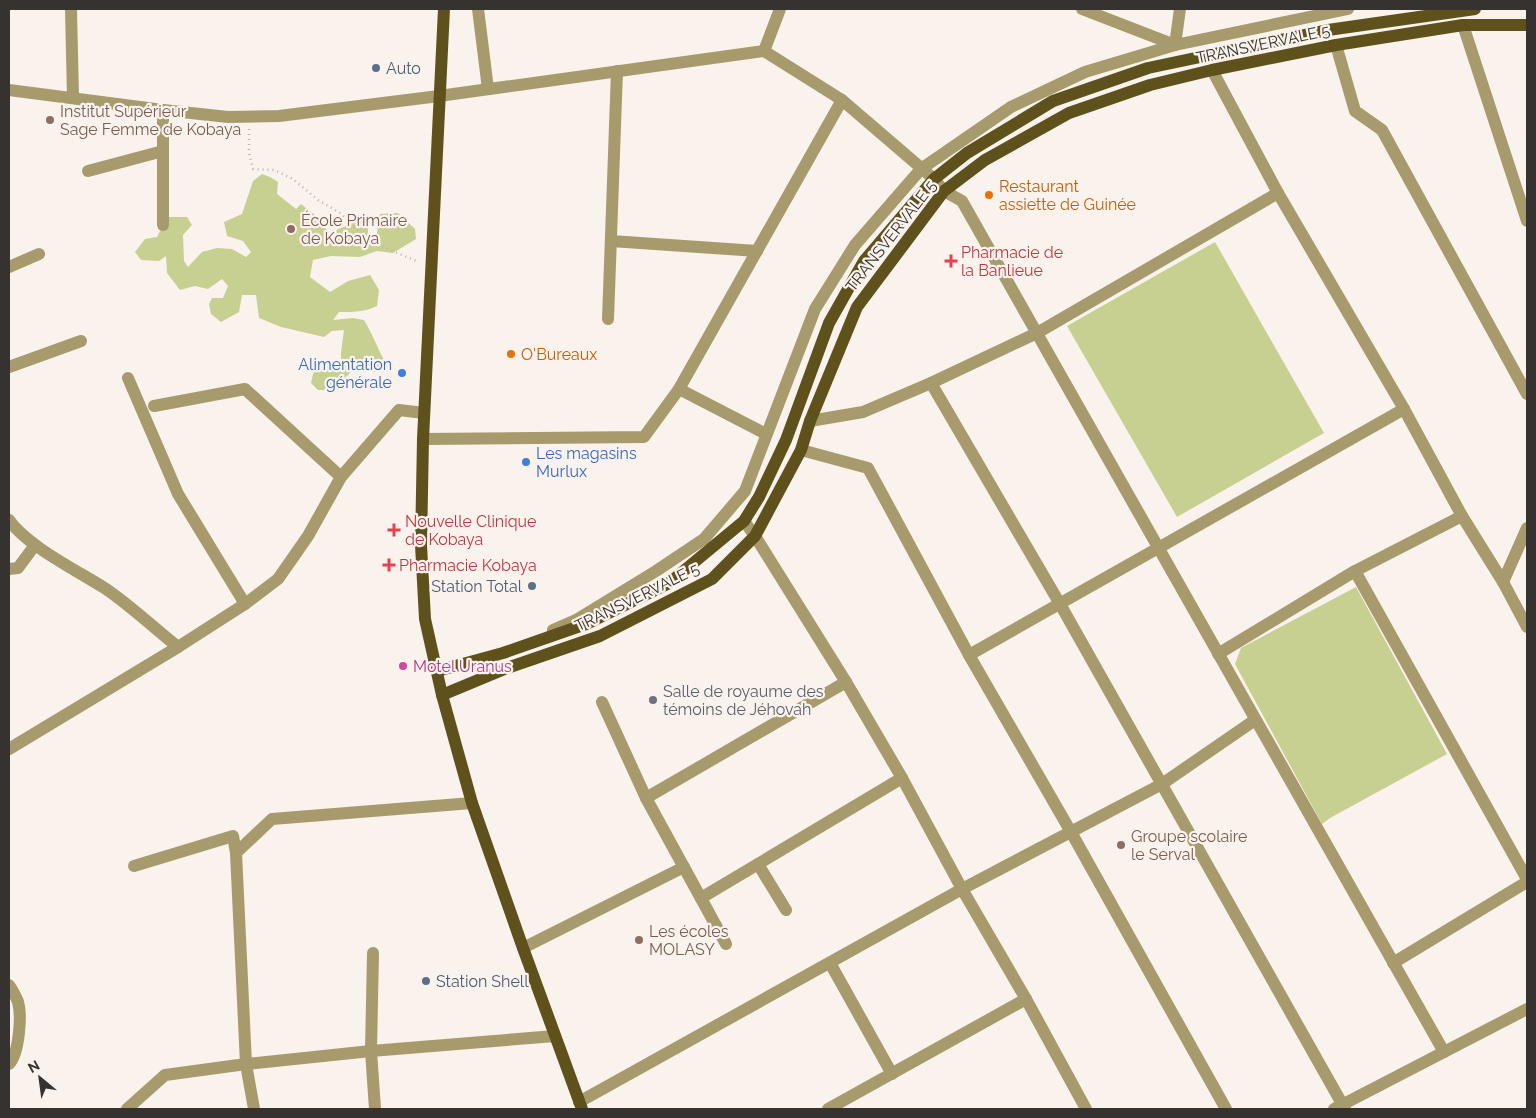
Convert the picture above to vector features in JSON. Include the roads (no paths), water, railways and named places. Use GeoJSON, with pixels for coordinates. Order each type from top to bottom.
{"type":"FeatureCollection","features":[{"type":"Feature","properties":{"kind":"main road"},"geometry":{"type":"LineString","coordinates":[[444,9],[424,413],[421,545],[425,619],[442,695],[472,803],[580,1106]]}},
{"type":"Feature","properties":{"kind":"main road","name":"TRANSVERVALE 5"},"geometry":{"type":"LineString","coordinates":[[437,672],[503,653],[586,624],[669,583],[744,520],[759,497],[786,440],[829,323],[864,261],[934,179],[967,153],[1053,101],[1148,68],[1328,30],[1475,9]]}},
{"type":"Feature","properties":{"kind":"main road","name":"TRANSVERVALE 5"},"geometry":{"type":"LineString","coordinates":[[442,695],[507,668],[600,636],[712,579],[755,536],[801,450],[810,421],[857,307],[944,191],[985,160],[1069,113],[1150,86],[1212,70],[1336,45],[1464,25],[1527,26]]}},
{"type":"Feature","properties":{"kind":"street"},"geometry":{"type":"LineString","coordinates":[[71,9],[72,98]]}},
{"type":"Feature","properties":{"kind":"street"},"geometry":{"type":"LineString","coordinates":[[478,9],[488,89]]}},
{"type":"Feature","properties":{"kind":"street"},"geometry":{"type":"LineString","coordinates":[[764,51],[780,9]]}},
{"type":"Feature","properties":{"kind":"street"},"geometry":{"type":"LineString","coordinates":[[1082,9],[1175,45],[1180,9]]}},
{"type":"Feature","properties":{"kind":"street","name":"TRANSVERVALE 5"},"geometry":{"type":"LineString","coordinates":[[503,653],[576,620],[704,539],[745,491],[815,310],[855,245],[921,169],[1011,107],[1085,72],[1175,45],[1348,9]]}},
{"type":"Feature","properties":{"kind":"street"},"geometry":{"type":"LineString","coordinates":[[1464,25],[1527,221]]}},
{"type":"Feature","properties":{"kind":"street"},"geometry":{"type":"LineString","coordinates":[[1336,45],[1355,111],[1382,130],[1527,394]]}},
{"type":"Feature","properties":{"kind":"street"},"geometry":{"type":"LineString","coordinates":[[9,90],[228,117],[279,116],[764,51],[842,100],[934,179],[944,191],[962,201],[1444,1052]]}},
{"type":"Feature","properties":{"kind":"street"},"geometry":{"type":"LineString","coordinates":[[1212,70],[1278,193],[1404,409],[1462,516],[1503,582],[1527,627]]}},
{"type":"Feature","properties":{"kind":"street"},"geometry":{"type":"LineString","coordinates":[[608,319],[617,71]]}},
{"type":"Feature","properties":{"kind":"street"},"geometry":{"type":"LineString","coordinates":[[424,439],[644,437],[679,389],[842,100]]}},
{"type":"Feature","properties":{"kind":"street"},"geometry":{"type":"LineString","coordinates":[[163,110],[163,225]]}},
{"type":"Feature","properties":{"kind":"street"},"geometry":{"type":"LineString","coordinates":[[88,171],[163,151]]}},
{"type":"Feature","properties":{"kind":"street"},"geometry":{"type":"LineString","coordinates":[[810,421],[863,412],[1037,334],[1278,193]]}},
{"type":"Feature","properties":{"kind":"street"},"geometry":{"type":"LineString","coordinates":[[611,241],[757,251]]}},
{"type":"Feature","properties":{"kind":"street"},"geometry":{"type":"LineString","coordinates":[[9,267],[39,254]]}},
{"type":"Feature","properties":{"kind":"street"},"geometry":{"type":"LineString","coordinates":[[9,367],[81,340]]}},
{"type":"Feature","properties":{"kind":"street"},"geometry":{"type":"LineString","coordinates":[[128,378],[178,494],[244,604]]}},
{"type":"Feature","properties":{"kind":"street"},"geometry":{"type":"LineString","coordinates":[[931,383],[1162,784],[1341,1108],[1527,1009]]}},
{"type":"Feature","properties":{"kind":"street"},"geometry":{"type":"LineString","coordinates":[[154,406],[245,389],[341,477]]}},
{"type":"Feature","properties":{"kind":"street"},"geometry":{"type":"LineString","coordinates":[[679,389],[766,434]]}},
{"type":"Feature","properties":{"kind":"street"},"geometry":{"type":"LineString","coordinates":[[969,655],[1404,409]]}},
{"type":"Feature","properties":{"kind":"street"},"geometry":{"type":"LineString","coordinates":[[9,748],[178,647],[244,604],[278,579],[308,536],[341,477],[399,410],[424,413]]}},
{"type":"Feature","properties":{"kind":"street"},"geometry":{"type":"LineString","coordinates":[[801,450],[868,468],[969,655],[1071,832],[1226,1109]]}},
{"type":"Feature","properties":{"kind":"street"},"geometry":{"type":"LineString","coordinates":[[1218,654],[1355,572],[1462,516]]}},
{"type":"Feature","properties":{"kind":"street"},"geometry":{"type":"LineString","coordinates":[[9,520],[34,545],[108,591],[178,647]]}},
{"type":"Feature","properties":{"kind":"street"},"geometry":{"type":"LineString","coordinates":[[744,520],[846,682],[902,778],[962,889],[1026,999],[1084,1108]]}},
{"type":"Feature","properties":{"kind":"street"},"geometry":{"type":"LineString","coordinates":[[1503,582],[1527,528]]}},
{"type":"Feature","properties":{"kind":"street"},"geometry":{"type":"LineString","coordinates":[[9,569],[18,568],[34,545]]}},
{"type":"Feature","properties":{"kind":"street"},"geometry":{"type":"LineString","coordinates":[[1355,572],[1527,881],[1393,963]]}},
{"type":"Feature","properties":{"kind":"street"},"geometry":{"type":"LineString","coordinates":[[646,798],[846,682]]}},
{"type":"Feature","properties":{"kind":"street"},"geometry":{"type":"LineString","coordinates":[[602,702],[646,798],[726,944]]}},
{"type":"Feature","properties":{"kind":"street"},"geometry":{"type":"LineString","coordinates":[[580,1106],[962,889],[1162,784],[1255,720]]}},
{"type":"Feature","properties":{"kind":"street"},"geometry":{"type":"LineString","coordinates":[[701,898],[902,778]]}},
{"type":"Feature","properties":{"kind":"street"},"geometry":{"type":"LineString","coordinates":[[236,853],[272,819],[472,803]]}},
{"type":"Feature","properties":{"kind":"street"},"geometry":{"type":"LineString","coordinates":[[134,866],[233,836],[236,853],[246,1064],[254,1109]]}},
{"type":"Feature","properties":{"kind":"street"},"geometry":{"type":"LineString","coordinates":[[758,864],[786,910]]}},
{"type":"Feature","properties":{"kind":"street"},"geometry":{"type":"LineString","coordinates":[[523,948],[684,867]]}},
{"type":"Feature","properties":{"kind":"street"},"geometry":{"type":"LineString","coordinates":[[373,954],[371,1051],[375,1109]]}},
{"type":"Feature","properties":{"kind":"street"},"geometry":{"type":"LineString","coordinates":[[830,963],[892,1074]]}},
{"type":"Feature","properties":{"kind":"street"},"geometry":{"type":"LineString","coordinates":[[9,985],[18,1003],[19,1030],[12,1060],[9,1064]]}},
{"type":"Feature","properties":{"kind":"street"},"geometry":{"type":"LineString","coordinates":[[828,1109],[1026,999]]}},
{"type":"Feature","properties":{"kind":"street"},"geometry":{"type":"LineString","coordinates":[[127,1109],[165,1074],[371,1051],[555,1036]]}},
{"type":"Feature","properties":{"kind":"place","name":"Auto"},"geometry":{"type":"Point","coordinates":[376,68]}},
{"type":"Feature","properties":{"kind":"place","name":"Institut Supérieur Sage Femme de Kobaya"},"geometry":{"type":"Point","coordinates":[50,120]}},
{"type":"Feature","properties":{"kind":"place","name":"Restaurant assiette de Guinée"},"geometry":{"type":"Point","coordinates":[989,195]}},
{"type":"Feature","properties":{"kind":"place","name":"École Primaire de Kobaya"},"geometry":{"type":"Point","coordinates":[291,229]}},
{"type":"Feature","properties":{"kind":"place","name":"Pharmacie de la Banlieue"},"geometry":{"type":"Point","coordinates":[951,261]}},
{"type":"Feature","properties":{"kind":"place","name":"O'Bureaux"},"geometry":{"type":"Point","coordinates":[511,354]}},
{"type":"Feature","properties":{"kind":"place","name":"Alimentation générale"},"geometry":{"type":"Point","coordinates":[402,373]}},
{"type":"Feature","properties":{"kind":"place","name":"Les magasins Murlux"},"geometry":{"type":"Point","coordinates":[526,462]}},
{"type":"Feature","properties":{"kind":"place","name":"Nouvelle Clinique de Kobaya"},"geometry":{"type":"Point","coordinates":[394,530]}},
{"type":"Feature","properties":{"kind":"place","name":"Pharmacie Kobaya"},"geometry":{"type":"Point","coordinates":[389,565]}},
{"type":"Feature","properties":{"kind":"place","name":"Station Total"},"geometry":{"type":"Point","coordinates":[532,586]}},
{"type":"Feature","properties":{"kind":"place","name":"Motel Uranus"},"geometry":{"type":"Point","coordinates":[403,666]}},
{"type":"Feature","properties":{"kind":"place","name":"Salle de royaume des témoins de Jéhovah"},"geometry":{"type":"Point","coordinates":[653,700]}},
{"type":"Feature","properties":{"kind":"place","name":"Groupe scolaire le Serval"},"geometry":{"type":"Point","coordinates":[1121,845]}},
{"type":"Feature","properties":{"kind":"place","name":"Les écoles MOLASY"},"geometry":{"type":"Point","coordinates":[639,940]}},
{"type":"Feature","properties":{"kind":"place","name":"Station Shell"},"geometry":{"type":"Point","coordinates":[426,981]}}]}
